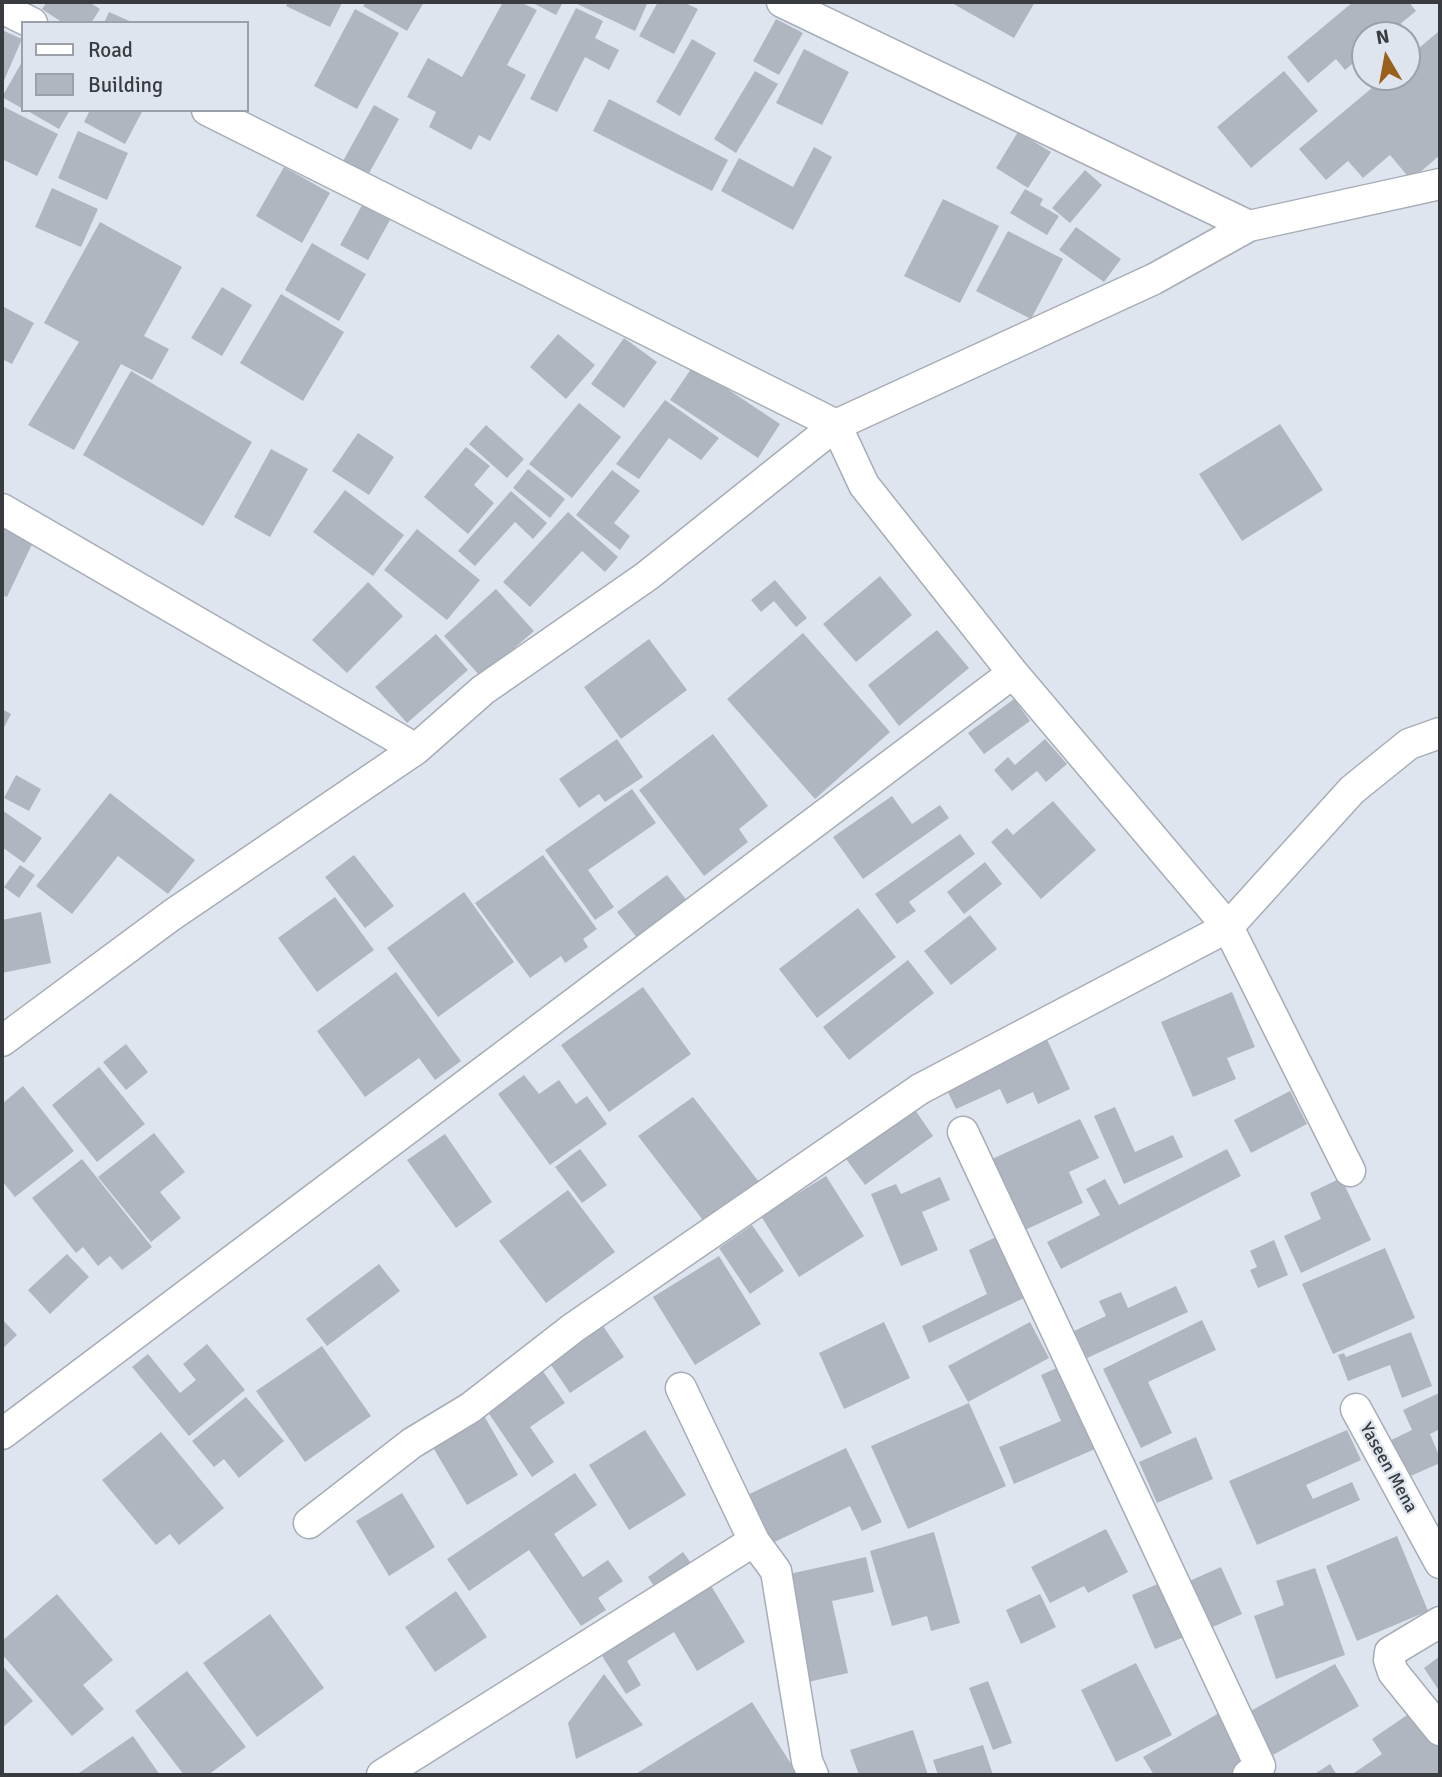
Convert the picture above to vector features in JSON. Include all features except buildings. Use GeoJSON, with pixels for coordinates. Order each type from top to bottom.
{"type":"FeatureCollection","features":[{"type":"Feature","properties":{"kind":"street"},"geometry":{"type":"LineString","coordinates":[[793,4],[1249,226]]}},
{"type":"Feature","properties":{"kind":"street"},"geometry":{"type":"LineString","coordinates":[[2,8],[28,21]]}},
{"type":"Feature","properties":{"kind":"street"},"geometry":{"type":"LineString","coordinates":[[211,112],[836,425],[864,485],[1013,673],[1228,927],[1350,1171]]}},
{"type":"Feature","properties":{"kind":"street"},"geometry":{"type":"LineString","coordinates":[[2,1041],[172,915],[416,749],[483,690],[647,576],[836,425],[1154,279],[1249,226],[1440,184]]}},
{"type":"Feature","properties":{"kind":"street"},"geometry":{"type":"LineString","coordinates":[[2,509],[416,749]]}},
{"type":"Feature","properties":{"kind":"street"},"geometry":{"type":"LineString","coordinates":[[2,1434],[1013,673]]}},
{"type":"Feature","properties":{"kind":"street"},"geometry":{"type":"LineString","coordinates":[[309,1523],[412,1443],[470,1408],[584,1321],[920,1089],[1228,927],[1352,790],[1409,744],[1440,733]]}},
{"type":"Feature","properties":{"kind":"street"},"geometry":{"type":"LineString","coordinates":[[963,1132],[1260,1766],[1248,1775]]}},
{"type":"Feature","properties":{"kind":"street"},"geometry":{"type":"LineString","coordinates":[[681,1388],[754,1541],[776,1572],[807,1761],[813,1775]]}},
{"type":"Feature","properties":{"kind":"street","name":"Yaseen Mena"},"geometry":{"type":"LineString","coordinates":[[1356,1409],[1440,1563]]}},
{"type":"Feature","properties":{"kind":"street"},"geometry":{"type":"LineString","coordinates":[[382,1775],[754,1541]]}},
{"type":"Feature","properties":{"kind":"street"},"geometry":{"type":"LineString","coordinates":[[1440,1622],[1391,1652],[1389,1660],[1393,1672],[1440,1730]]}}]}
